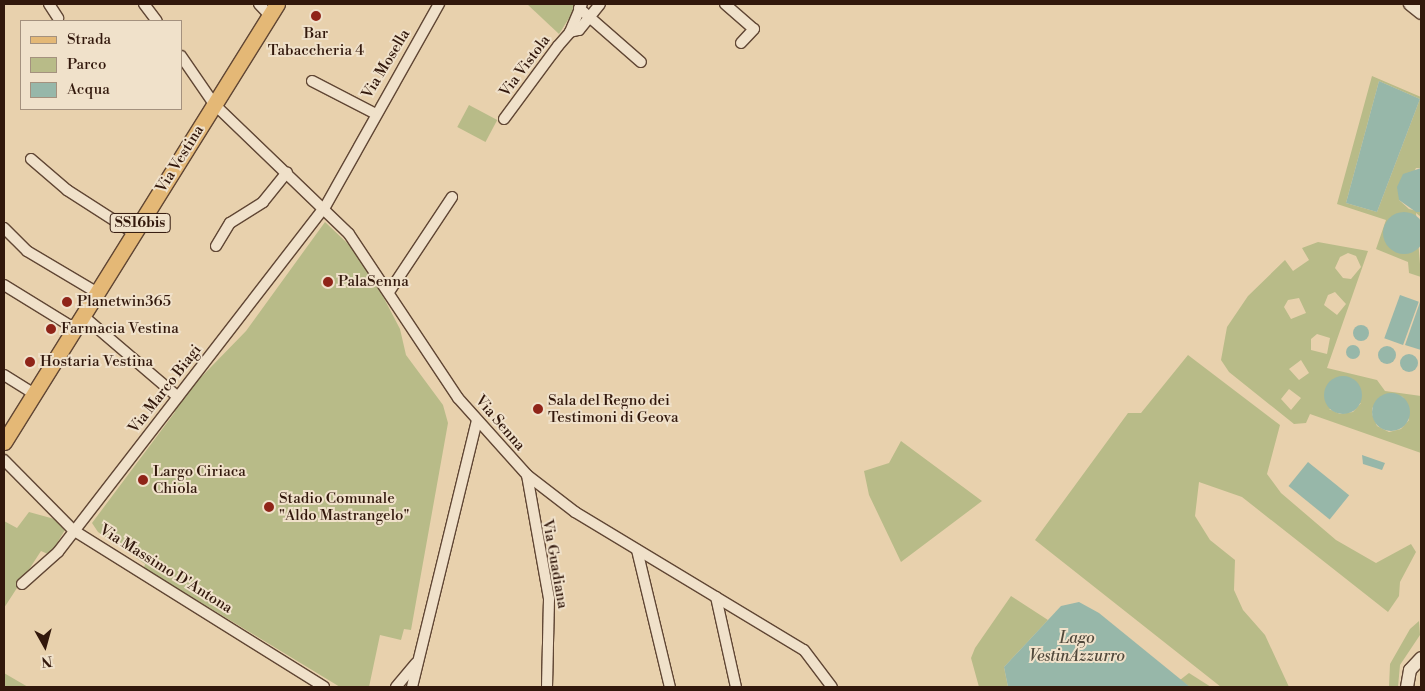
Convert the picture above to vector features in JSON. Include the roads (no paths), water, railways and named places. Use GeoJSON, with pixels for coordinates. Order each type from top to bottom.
{"type":"FeatureCollection","features":[{"type":"Feature","properties":{"kind":"main road","name":"Via Vestina"},"geometry":{"type":"LineString","coordinates":[[4,442],[274,10]]}},
{"type":"Feature","properties":{"kind":"street"},"geometry":{"type":"LineString","coordinates":[[49,4],[58,18]]}},
{"type":"Feature","properties":{"kind":"street"},"geometry":{"type":"LineString","coordinates":[[144,4],[156,20]]}},
{"type":"Feature","properties":{"kind":"street"},"geometry":{"type":"LineString","coordinates":[[260,4],[274,10]]}},
{"type":"Feature","properties":{"kind":"street","name":"Via Mosella"},"geometry":{"type":"LineString","coordinates":[[326,207],[374,113],[439,4]]}},
{"type":"Feature","properties":{"kind":"street","name":"Via Vistola"},"geometry":{"type":"LineString","coordinates":[[570,32],[579,30],[600,4]]}},
{"type":"Feature","properties":{"kind":"street"},"geometry":{"type":"LineString","coordinates":[[725,4],[754,29],[741,43]]}},
{"type":"Feature","properties":{"kind":"street"},"geometry":{"type":"LineString","coordinates":[[1410,4],[1421,13]]}},
{"type":"Feature","properties":{"kind":"street","name":"Via Vistola"},"geometry":{"type":"LineString","coordinates":[[504,119],[570,32],[581,6],[590,17],[641,62]]}},
{"type":"Feature","properties":{"kind":"street","name":"Via Senna"},"geometry":{"type":"LineString","coordinates":[[182,57],[214,104],[326,207],[366,255],[420,345],[477,421],[528,475],[560,503],[804,650],[832,687]]}},
{"type":"Feature","properties":{"kind":"street","name":"Via Mosella"},"geometry":{"type":"LineString","coordinates":[[312,81],[374,113]]}},
{"type":"Feature","properties":{"kind":"street"},"geometry":{"type":"LineString","coordinates":[[31,159],[67,190],[134,233]]}},
{"type":"Feature","properties":{"kind":"street"},"geometry":{"type":"LineString","coordinates":[[216,246],[230,223],[263,202],[287,172]]}},
{"type":"Feature","properties":{"kind":"street"},"geometry":{"type":"LineString","coordinates":[[389,292],[452,197]]}},
{"type":"Feature","properties":{"kind":"street","name":"Via Marco Biagi"},"geometry":{"type":"LineString","coordinates":[[22,584],[54,557],[326,207]]}},
{"type":"Feature","properties":{"kind":"street"},"geometry":{"type":"LineString","coordinates":[[4,228],[28,251],[96,292]]}},
{"type":"Feature","properties":{"kind":"street"},"geometry":{"type":"LineString","coordinates":[[4,285],[78,322],[178,397]]}},
{"type":"Feature","properties":{"kind":"street"},"geometry":{"type":"LineString","coordinates":[[4,375],[33,393]]}},
{"type":"Feature","properties":{"kind":"street"},"geometry":{"type":"LineString","coordinates":[[412,687],[477,421]]}},
{"type":"Feature","properties":{"kind":"street","name":"Via Massimo D'Antona"},"geometry":{"type":"LineString","coordinates":[[4,460],[74,530],[324,687]]}},
{"type":"Feature","properties":{"kind":"street","name":"Via Guadiana"},"geometry":{"type":"LineString","coordinates":[[528,475],[549,599],[547,687]]}},
{"type":"Feature","properties":{"kind":"street"},"geometry":{"type":"LineString","coordinates":[[637,550],[670,687]]}},
{"type":"Feature","properties":{"kind":"street"},"geometry":{"type":"LineString","coordinates":[[716,597],[736,687]]}},
{"type":"Feature","properties":{"kind":"street"},"geometry":{"type":"LineString","coordinates":[[1407,687],[1410,670],[1421,658]]}},
{"type":"Feature","properties":{"kind":"street"},"geometry":{"type":"LineString","coordinates":[[396,687],[418,661]]}},
{"type":"Feature","properties":{"kind":"water"},"geometry":{"type":"Polygon","coordinates":[[[1379,81],[1420,99],[1377,212],[1346,203],[1379,81]]]}},
{"type":"Feature","properties":{"kind":"water"},"geometry":{"type":"Polygon","coordinates":[[[1421,168],[1421,212],[1416,212],[1399,200],[1397,187],[1403,174],[1421,168]]]}},
{"type":"Feature","properties":{"kind":"water"},"geometry":{"type":"Polygon","coordinates":[[[1404,212],[1419,218],[1425,233],[1419,248],[1404,254],[1389,248],[1383,233],[1389,218],[1404,212]]]}},
{"type":"Feature","properties":{"kind":"water"},"geometry":{"type":"Polygon","coordinates":[[[1400,295],[1419,302],[1403,345],[1384,338],[1400,295]]]}},
{"type":"Feature","properties":{"kind":"water"},"geometry":{"type":"Polygon","coordinates":[[[1421,303],[1421,350],[1405,345],[1421,303]]]}},
{"type":"Feature","properties":{"kind":"water"},"geometry":{"type":"Polygon","coordinates":[[[1361,325],[1369,333],[1361,341],[1353,333],[1361,325]]]}},
{"type":"Feature","properties":{"kind":"water"},"geometry":{"type":"Polygon","coordinates":[[[1350,345],[1356,345],[1360,352],[1356,359],[1350,359],[1346,355],[1346,349],[1350,345]]]}},
{"type":"Feature","properties":{"kind":"water"},"geometry":{"type":"Polygon","coordinates":[[[1383,346],[1391,346],[1396,351],[1394,362],[1383,364],[1378,359],[1378,351],[1383,346]]]}},
{"type":"Feature","properties":{"kind":"water"},"geometry":{"type":"Polygon","coordinates":[[[1405,354],[1413,354],[1418,359],[1416,370],[1405,372],[1400,367],[1400,359],[1405,354]]]}},
{"type":"Feature","properties":{"kind":"water"},"geometry":{"type":"Polygon","coordinates":[[[1343,376],[1357,381],[1362,395],[1357,409],[1343,414],[1329,409],[1324,395],[1329,381],[1343,376]]]}},
{"type":"Feature","properties":{"kind":"water"},"geometry":{"type":"Polygon","coordinates":[[[1391,393],[1405,398],[1410,412],[1405,426],[1391,431],[1377,426],[1372,412],[1377,398],[1391,393]]]}},
{"type":"Feature","properties":{"kind":"water"},"geometry":{"type":"Polygon","coordinates":[[[1362,455],[1385,463],[1382,470],[1363,464],[1362,455]]]}},
{"type":"Feature","properties":{"kind":"water"},"geometry":{"type":"Polygon","coordinates":[[[1308,462],[1349,495],[1330,519],[1288,486],[1308,462]]]}},
{"type":"Feature","properties":{"kind":"water","name":"Lago VestinAzzurro"},"geometry":{"type":"Polygon","coordinates":[[[1079,602],[1099,613],[1190,687],[1008,687],[1004,667],[1061,606],[1079,602]]]}},
{"type":"Feature","properties":{"kind":"place","name":"Bar Tabaccheria 4"},"geometry":{"type":"Point","coordinates":[316,16]}},
{"type":"Feature","properties":{"kind":"place","name":"PalaSenna"},"geometry":{"type":"Point","coordinates":[328,282]}},
{"type":"Feature","properties":{"kind":"place","name":"Planetwin365"},"geometry":{"type":"Point","coordinates":[67,302]}},
{"type":"Feature","properties":{"kind":"place","name":"Farmacia Vestina"},"geometry":{"type":"Point","coordinates":[51,329]}},
{"type":"Feature","properties":{"kind":"place","name":"Hostaria Vestina"},"geometry":{"type":"Point","coordinates":[30,362]}},
{"type":"Feature","properties":{"kind":"place","name":"Sala del Regno dei Testimoni di Geova"},"geometry":{"type":"Point","coordinates":[538,409]}},
{"type":"Feature","properties":{"kind":"place","name":"Largo Ciriaca Chiola"},"geometry":{"type":"Point","coordinates":[143,480]}},
{"type":"Feature","properties":{"kind":"place","name":"Stadio Comunale \"Aldo Mastrangelo\""},"geometry":{"type":"Point","coordinates":[269,507]}}]}
